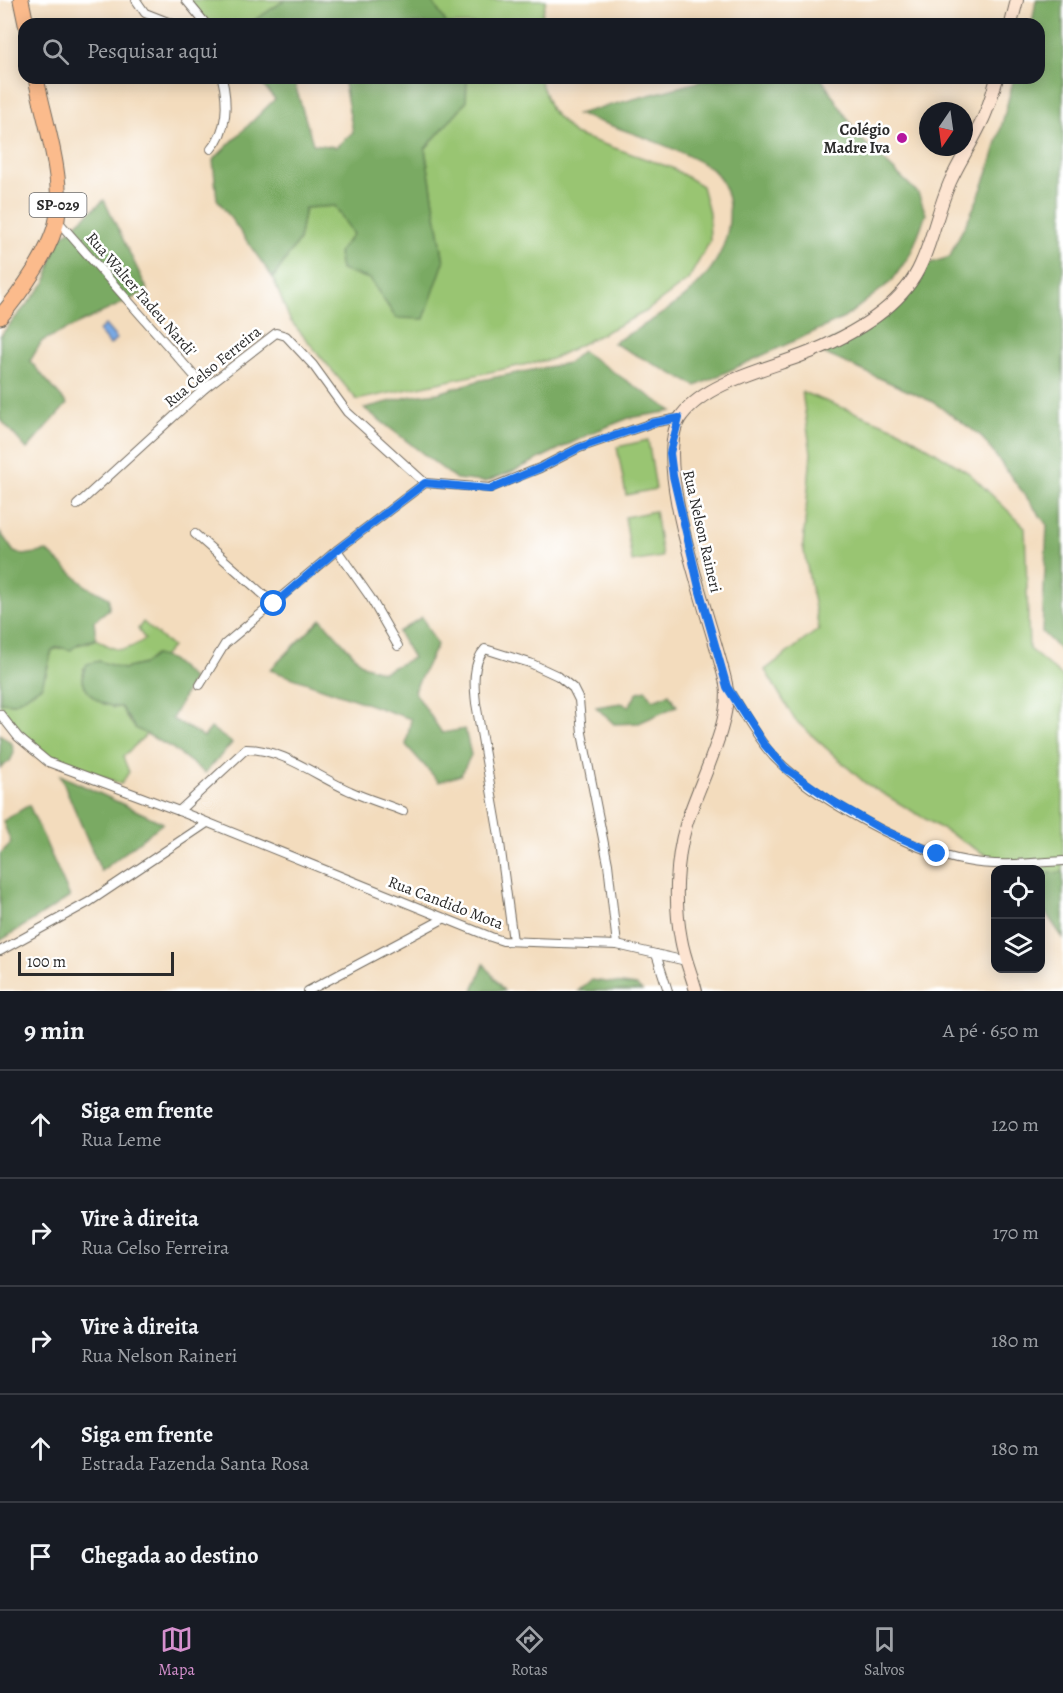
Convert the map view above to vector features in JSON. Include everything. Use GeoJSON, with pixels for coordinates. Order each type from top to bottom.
{"type":"FeatureCollection","features":[{"type":"Feature","properties":{"kind":"highway"},"geometry":{"type":"LineString","coordinates":[[21,0],[25,18]]}},
{"type":"Feature","properties":{"kind":"highway","name":"SP-029"},"geometry":{"type":"LineString","coordinates":[[0,317],[25,288],[57,220],[54,153],[37,84]]}},
{"type":"Feature","properties":{"kind":"main road"},"geometry":{"type":"LineString","coordinates":[[1012,18],[1017,0]]}},
{"type":"Feature","properties":{"kind":"main road"},"geometry":{"type":"LineString","coordinates":[[679,418],[699,398],[733,381],[816,350],[874,318],[904,291],[921,266],[948,186],[984,118],[995,84]]}},
{"type":"Feature","properties":{"kind":"main road","name":"Rua Nelson Raineri"},"geometry":{"type":"LineString","coordinates":[[679,418],[670,453],[673,476],[700,592],[727,687],[723,722],[693,802],[681,851],[678,875],[679,918],[686,961],[696,991]]}},
{"type":"Feature","properties":{"kind":"street"},"geometry":{"type":"LineString","coordinates":[[136,0],[145,13],[158,18]]}},
{"type":"Feature","properties":{"kind":"street"},"geometry":{"type":"LineString","coordinates":[[186,0],[201,18]]}},
{"type":"Feature","properties":{"kind":"street"},"geometry":{"type":"LineString","coordinates":[[211,149],[218,141],[225,123],[222,84]]}},
{"type":"Feature","properties":{"kind":"street","name":"Rua Walter Tadeu Nardi'"},"geometry":{"type":"LineString","coordinates":[[57,220],[205,388]]}},
{"type":"Feature","properties":{"kind":"street","name":"Rua Celso Ferreira"},"geometry":{"type":"LineString","coordinates":[[77,505],[205,388],[276,333],[286,336],[313,365],[347,412],[425,483]]}},
{"type":"Feature","properties":{"kind":"street"},"geometry":{"type":"LineString","coordinates":[[200,685],[225,644],[337,550],[425,483],[490,489],[540,468],[579,448],[652,423],[679,418]]}},
{"type":"Feature","properties":{"kind":"street"},"geometry":{"type":"LineString","coordinates":[[195,534],[274,604]]}},
{"type":"Feature","properties":{"kind":"street"},"geometry":{"type":"LineString","coordinates":[[337,550],[370,597],[398,646]]}},
{"type":"Feature","properties":{"kind":"street"},"geometry":{"type":"LineString","coordinates":[[513,940],[499,836],[476,703],[474,682],[481,654],[485,649],[530,663],[558,676],[573,688],[579,700],[582,733],[608,864],[617,945]]}},
{"type":"Feature","properties":{"kind":"street"},"geometry":{"type":"LineString","coordinates":[[727,687],[763,743],[785,768],[834,802],[883,830],[937,854],[965,861],[1002,864],[1063,861]]}},
{"type":"Feature","properties":{"kind":"street","name":"Rua Candido Mota"},"geometry":{"type":"LineString","coordinates":[[0,714],[18,737],[48,762],[178,811],[491,937],[617,945],[686,961]]}},
{"type":"Feature","properties":{"kind":"street"},"geometry":{"type":"LineString","coordinates":[[178,811],[246,749],[256,749],[282,757],[351,792],[403,811]]}},
{"type":"Feature","properties":{"kind":"street"},"geometry":{"type":"LineString","coordinates":[[0,951],[89,902],[207,823]]}},
{"type":"Feature","properties":{"kind":"street"},"geometry":{"type":"LineString","coordinates":[[308,991],[445,918]]}},
{"type":"Feature","properties":{"kind":"street"},"geometry":{"type":"LineString","coordinates":[[656,954],[668,991]]}},
{"type":"Feature","properties":{"kind":"green space"},"geometry":{"type":"Polygon","coordinates":[[[189,0],[285,0],[258,18],[204,18],[189,0]]]}},
{"type":"Feature","properties":{"kind":"green space"},"geometry":{"type":"Polygon","coordinates":[[[285,0],[431,0],[443,18],[258,18],[285,0]]]}},
{"type":"Feature","properties":{"kind":"green space"},"geometry":{"type":"Polygon","coordinates":[[[431,0],[546,0],[542,18],[443,18],[431,0]]]}},
{"type":"Feature","properties":{"kind":"green space"},"geometry":{"type":"Polygon","coordinates":[[[1036,0],[1063,0],[1063,653],[1042,632],[1047,525],[981,436],[933,402],[816,350],[874,318],[921,266],[950,257],[985,179],[1012,84],[1045,84],[1045,18],[1033,18],[1036,0]]]}},
{"type":"Feature","properties":{"kind":"green space"},"geometry":{"type":"Polygon","coordinates":[[[261,84],[295,84],[313,144],[336,147],[353,132],[344,84],[467,84],[466,102],[425,149],[444,262],[424,319],[396,318],[370,279],[341,270],[338,253],[353,234],[335,206],[305,208],[299,240],[273,278],[217,199],[213,160],[275,99],[261,84]]]}},
{"type":"Feature","properties":{"kind":"green space"},"geometry":{"type":"Polygon","coordinates":[[[467,84],[541,84],[551,110],[574,134],[672,168],[702,186],[709,213],[710,241],[688,280],[645,312],[552,359],[357,400],[290,320],[273,278],[299,240],[305,208],[335,206],[353,234],[338,253],[341,270],[370,279],[396,318],[444,262],[425,149],[466,102],[467,84]]]}},
{"type":"Feature","properties":{"kind":"green space"},"geometry":{"type":"Polygon","coordinates":[[[690,84],[825,84],[860,138],[918,193],[926,214],[911,253],[892,281],[844,318],[696,386],[613,343],[674,305],[708,272],[720,253],[728,231],[729,206],[723,184],[709,167],[679,151],[577,114],[690,84]]]}},
{"type":"Feature","properties":{"kind":"green space"},"geometry":{"type":"Polygon","coordinates":[[[104,200],[148,291],[42,341],[30,361],[67,404],[27,449],[0,419],[0,336],[46,282],[57,241],[104,200]]]}},
{"type":"Feature","properties":{"kind":"green space"},"geometry":{"type":"Polygon","coordinates":[[[582,351],[672,411],[629,418],[485,482],[456,479],[364,408],[412,396],[438,393],[481,380],[568,363],[582,351]]]}},
{"type":"Feature","properties":{"kind":"green space"},"geometry":{"type":"Polygon","coordinates":[[[802,392],[900,430],[969,473],[1025,527],[1029,649],[1063,677],[1063,872],[1045,874],[1045,865],[1002,865],[865,783],[795,720],[765,670],[819,629],[803,546],[811,453],[802,392]]]}},
{"type":"Feature","properties":{"kind":"green space"},"geometry":{"type":"Polygon","coordinates":[[[648,440],[656,489],[626,495],[617,447],[648,440]]]}},
{"type":"Feature","properties":{"kind":"green space"},"geometry":{"type":"Polygon","coordinates":[[[655,511],[662,557],[632,562],[625,517],[655,511]]]}},
{"type":"Feature","properties":{"kind":"green space"},"geometry":{"type":"Polygon","coordinates":[[[0,532],[14,552],[24,555],[47,551],[86,586],[109,598],[109,609],[94,621],[96,639],[78,644],[71,650],[58,647],[52,650],[42,686],[15,703],[0,702],[0,532]]]}},
{"type":"Feature","properties":{"kind":"green space"},"geometry":{"type":"Polygon","coordinates":[[[422,617],[437,645],[414,691],[442,733],[465,729],[471,755],[461,775],[439,782],[406,745],[411,719],[270,670],[321,619],[363,665],[383,672],[413,658],[398,632],[422,617]]]}},
{"type":"Feature","properties":{"kind":"green space"},"geometry":{"type":"Polygon","coordinates":[[[143,622],[172,647],[163,657],[155,655],[144,664],[123,669],[99,661],[83,669],[83,682],[113,708],[121,707],[129,722],[147,734],[123,757],[129,772],[121,784],[50,756],[26,737],[0,705],[0,702],[15,703],[46,675],[52,650],[96,639],[115,649],[126,649],[145,639],[138,629],[143,622]]]}},
{"type":"Feature","properties":{"kind":"green space"},"geometry":{"type":"Polygon","coordinates":[[[155,655],[170,659],[193,679],[172,719],[204,737],[211,728],[232,743],[205,773],[172,748],[135,728],[121,707],[104,704],[97,700],[90,694],[83,681],[87,664],[99,661],[123,669],[144,664],[155,655]]]}},
{"type":"Feature","properties":{"kind":"green space"},"geometry":{"type":"Polygon","coordinates":[[[646,690],[653,700],[669,694],[677,706],[639,723],[614,724],[596,707],[621,703],[629,706],[638,692],[646,690]]]}},
{"type":"Feature","properties":{"kind":"green space"},"geometry":{"type":"Polygon","coordinates":[[[0,734],[12,744],[14,753],[10,761],[0,768],[0,734]]]}},
{"type":"Feature","properties":{"kind":"green space"},"geometry":{"type":"Polygon","coordinates":[[[60,775],[163,823],[101,871],[60,775]]]}},
{"type":"Feature","properties":{"kind":"green space"},"geometry":{"type":"Polygon","coordinates":[[[29,805],[70,897],[0,941],[0,854],[11,843],[3,821],[29,805]]]}},
{"type":"Feature","properties":{"kind":"green space"},"geometry":{"type":"Polygon","coordinates":[[[1063,872],[1063,938],[1045,912],[1045,874],[1063,872]]]}},
{"type":"Feature","properties":{"kind":"green space"},"geometry":{"type":"Polygon","coordinates":[[[484,964],[504,991],[473,991],[484,964]]]}},
{"type":"Feature","properties":{"kind":"green space"},"geometry":{"type":"Polygon","coordinates":[[[591,980],[637,986],[642,991],[578,991],[591,980]]]}},
{"type":"Feature","properties":{"kind":"water"},"geometry":{"type":"Polygon","coordinates":[[[105,325],[117,339],[110,345],[98,331],[105,325]]]}},
{"type":"Feature","properties":{"kind":"place","name":"Colégio Madre Iva"},"geometry":{"type":"Point","coordinates":[902,138]}},
{"type":"Feature","properties":{"kind":"route"},"geometry":{"type":"LineString","coordinates":[[274,604],[384,512],[425,483],[490,489],[540,468],[579,448],[652,423],[679,418],[670,453],[673,476],[700,592],[727,687],[763,743],[785,768],[834,802],[883,830],[937,854]]}}]}
